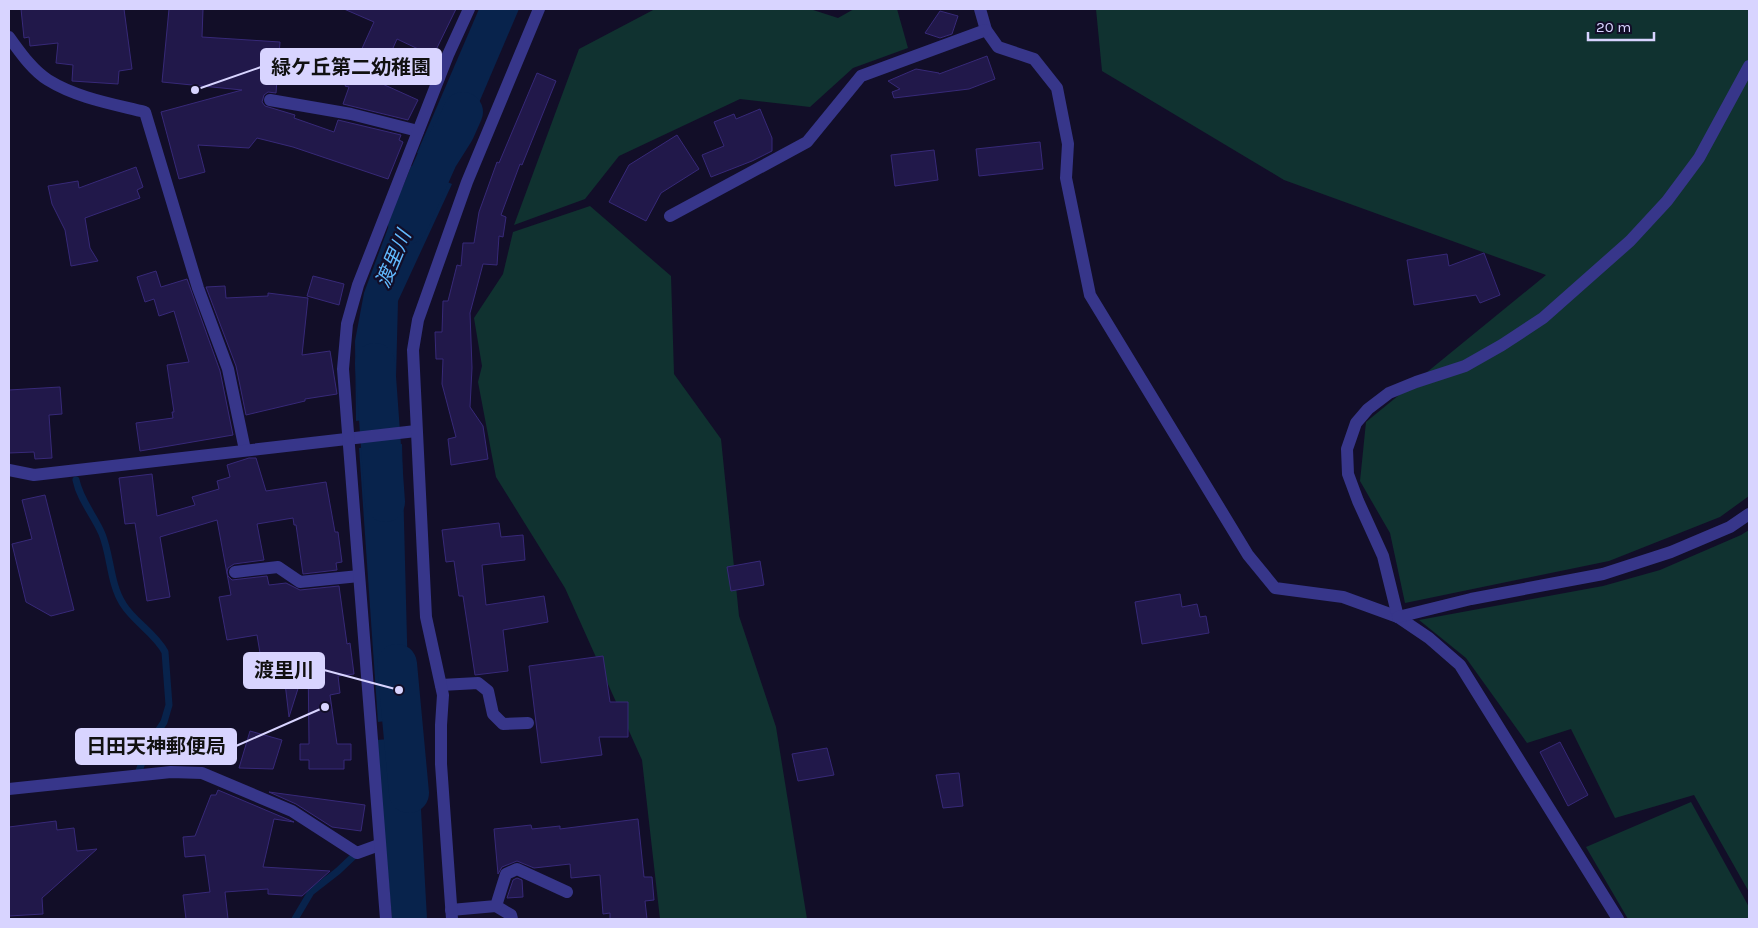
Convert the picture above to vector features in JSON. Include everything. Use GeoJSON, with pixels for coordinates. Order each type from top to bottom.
{"type":"FeatureCollection","features":[{"type":"Feature","properties":{"kind":"street"},"geometry":{"type":"LineString","coordinates":[[386,919],[343,369],[346,324],[358,285],[448,55],[469,9]]}},
{"type":"Feature","properties":{"kind":"street"},"geometry":{"type":"LineString","coordinates":[[512,919],[511,915],[496,906],[452,915],[441,764],[443,695],[426,617],[413,350],[418,320],[468,182],[539,9]]}},
{"type":"Feature","properties":{"kind":"street"},"geometry":{"type":"LineString","coordinates":[[980,9],[986,30],[998,47],[1034,59],[1057,88],[1068,144],[1066,178],[1090,296],[1248,556],[1275,588],[1343,596],[1398,617],[1429,638],[1460,665],[1618,919]]}},
{"type":"Feature","properties":{"kind":"street"},"geometry":{"type":"LineString","coordinates":[[670,216],[807,142],[861,76],[986,30]]}},
{"type":"Feature","properties":{"kind":"street"},"geometry":{"type":"LineString","coordinates":[[9,37],[28,63],[48,80],[85,97],[145,112],[198,288],[228,369],[245,450]]}},
{"type":"Feature","properties":{"kind":"street"},"geometry":{"type":"LineString","coordinates":[[1398,617],[1383,556],[1348,474],[1347,449],[1356,423],[1368,409],[1389,393],[1465,366],[1502,345],[1543,318],[1630,241],[1667,202],[1698,158],[1749,66]]}},
{"type":"Feature","properties":{"kind":"street"},"geometry":{"type":"LineString","coordinates":[[270,100],[351,114],[418,132]]}},
{"type":"Feature","properties":{"kind":"street"},"geometry":{"type":"LineString","coordinates":[[9,470],[34,475],[416,431]]}},
{"type":"Feature","properties":{"kind":"street"},"geometry":{"type":"LineString","coordinates":[[1398,617],[1472,599],[1603,574],[1671,552],[1730,527],[1749,514]]}},
{"type":"Feature","properties":{"kind":"street"},"geometry":{"type":"LineString","coordinates":[[235,572],[278,567],[300,582],[359,576]]}},
{"type":"Feature","properties":{"kind":"street"},"geometry":{"type":"LineString","coordinates":[[441,685],[478,683],[488,691],[493,714],[503,724],[528,723]]}},
{"type":"Feature","properties":{"kind":"street"},"geometry":{"type":"LineString","coordinates":[[9,789],[171,772],[202,773],[292,811],[357,853],[379,845]]}},
{"type":"Feature","properties":{"kind":"street"},"geometry":{"type":"LineString","coordinates":[[496,906],[506,874],[517,869],[567,892]]}},
{"type":"Feature","properties":{"kind":"green space"},"geometry":{"type":"Polygon","coordinates":[[[655,9],[810,9],[838,18],[854,9],[897,9],[908,48],[853,68],[810,107],[740,99],[619,156],[585,199],[514,225],[579,49],[655,9]]]}},
{"type":"Feature","properties":{"kind":"green space"},"geometry":{"type":"Polygon","coordinates":[[[1096,9],[1749,9],[1749,496],[1720,517],[1609,561],[1405,603],[1390,533],[1360,481],[1366,422],[1546,275],[1284,180],[1102,71],[1096,9]]]}},
{"type":"Feature","properties":{"kind":"green space"},"geometry":{"type":"Polygon","coordinates":[[[590,206],[671,276],[674,374],[721,439],[739,616],[776,727],[807,919],[660,919],[642,760],[565,588],[496,477],[478,382],[482,366],[474,318],[503,274],[513,232],[590,206]]]}},
{"type":"Feature","properties":{"kind":"green space"},"geometry":{"type":"Polygon","coordinates":[[[1749,530],[1749,892],[1694,795],[1615,818],[1571,729],[1527,743],[1466,658],[1419,620],[1603,586],[1660,570],[1749,530]]]}},
{"type":"Feature","properties":{"kind":"green space"},"geometry":{"type":"Polygon","coordinates":[[[1691,802],[1749,907],[1749,919],[1628,919],[1586,847],[1691,802]]]}},
{"type":"Feature","properties":{"kind":"water"},"geometry":{"type":"Polygon","coordinates":[[[479,9],[519,9],[452,166],[417,153],[479,9]]]}},
{"type":"Feature","properties":{"kind":"water"},"geometry":{"type":"Polygon","coordinates":[[[411,166],[452,184],[398,301],[395,416],[356,421],[355,341],[364,293],[411,166]]]}},
{"type":"Feature","properties":{"kind":"water"},"geometry":{"type":"Polygon","coordinates":[[[402,444],[409,718],[378,722],[359,448],[402,444]]]}},
{"type":"Feature","properties":{"kind":"water"},"geometry":{"type":"Polygon","coordinates":[[[417,737],[427,919],[392,919],[376,740],[417,737]]]}},
{"type":"Feature","properties":{"kind":"building"},"geometry":{"type":"Polygon","coordinates":[[[21,9],[124,9],[132,69],[119,71],[118,84],[72,81],[73,65],[56,63],[58,43],[30,46],[29,37],[24,38],[21,9]]]}},
{"type":"Feature","properties":{"kind":"building"},"geometry":{"type":"Polygon","coordinates":[[[169,9],[203,9],[202,37],[280,42],[276,93],[268,92],[264,95],[262,102],[265,106],[295,115],[294,118],[334,132],[338,120],[401,135],[399,140],[403,142],[388,179],[293,147],[257,138],[249,148],[198,145],[205,172],[179,179],[161,112],[242,90],[162,82],[169,9]]]}},
{"type":"Feature","properties":{"kind":"building"},"geometry":{"type":"Polygon","coordinates":[[[344,9],[456,9],[433,56],[397,39],[378,82],[418,100],[408,120],[343,104],[349,87],[345,86],[374,22],[344,9]]]}},
{"type":"Feature","properties":{"kind":"building"},"geometry":{"type":"Polygon","coordinates":[[[940,11],[958,16],[952,34],[940,38],[925,33],[940,11]]]}},
{"type":"Feature","properties":{"kind":"building"},"geometry":{"type":"Polygon","coordinates":[[[987,56],[995,79],[969,89],[894,98],[892,92],[900,89],[888,81],[916,69],[939,74],[987,56]]]}},
{"type":"Feature","properties":{"kind":"building"},"geometry":{"type":"Polygon","coordinates":[[[537,73],[556,81],[522,165],[520,164],[501,215],[506,217],[503,237],[499,236],[497,265],[483,264],[470,313],[472,368],[470,407],[483,426],[488,459],[451,465],[448,439],[456,437],[442,384],[443,359],[436,359],[435,332],[442,332],[443,301],[448,301],[457,265],[461,266],[463,243],[474,243],[479,212],[497,162],[499,163],[537,73]]]}},
{"type":"Feature","properties":{"kind":"building"},"geometry":{"type":"Polygon","coordinates":[[[760,109],[772,138],[772,151],[711,177],[702,155],[724,146],[714,122],[734,114],[736,119],[760,109]]]}},
{"type":"Feature","properties":{"kind":"building"},"geometry":{"type":"Polygon","coordinates":[[[677,135],[699,169],[661,193],[646,221],[609,202],[629,165],[677,135]]]}},
{"type":"Feature","properties":{"kind":"building"},"geometry":{"type":"Polygon","coordinates":[[[1040,142],[1043,169],[979,176],[976,149],[1040,142]]]}},
{"type":"Feature","properties":{"kind":"building"},"geometry":{"type":"Polygon","coordinates":[[[934,150],[938,180],[895,186],[891,155],[934,150]]]}},
{"type":"Feature","properties":{"kind":"building"},"geometry":{"type":"Polygon","coordinates":[[[136,167],[143,187],[137,190],[140,198],[85,218],[90,248],[98,261],[71,266],[65,230],[52,204],[48,186],[78,181],[79,188],[136,167]]]}},
{"type":"Feature","properties":{"kind":"building"},"geometry":{"type":"Polygon","coordinates":[[[1484,253],[1500,295],[1480,303],[1476,295],[1414,305],[1407,260],[1447,254],[1449,266],[1484,253]]]}},
{"type":"Feature","properties":{"kind":"building"},"geometry":{"type":"Polygon","coordinates":[[[156,271],[161,287],[187,279],[220,371],[233,435],[140,451],[136,423],[173,418],[172,412],[174,412],[167,365],[189,362],[174,311],[159,316],[154,299],[145,302],[137,277],[156,271]]]}},
{"type":"Feature","properties":{"kind":"building"},"geometry":{"type":"Polygon","coordinates":[[[313,276],[344,284],[339,305],[307,296],[313,276]]]}},
{"type":"Feature","properties":{"kind":"building"},"geometry":{"type":"Polygon","coordinates":[[[225,286],[226,298],[268,296],[268,293],[308,298],[302,355],[330,351],[337,394],[305,399],[305,401],[246,415],[236,366],[206,287],[225,286]]]}},
{"type":"Feature","properties":{"kind":"building"},"geometry":{"type":"Polygon","coordinates":[[[60,387],[62,414],[49,415],[52,458],[35,459],[34,452],[9,453],[9,390],[60,387]]]}},
{"type":"Feature","properties":{"kind":"building"},"geometry":{"type":"Polygon","coordinates":[[[249,458],[256,458],[266,491],[326,482],[335,532],[338,532],[342,562],[336,563],[337,570],[303,574],[296,525],[294,525],[293,518],[257,524],[264,560],[234,564],[228,568],[227,572],[232,580],[267,576],[269,585],[286,583],[300,590],[339,586],[347,644],[350,643],[354,674],[338,676],[340,693],[330,695],[337,744],[351,744],[351,760],[344,760],[344,769],[309,769],[309,760],[300,760],[300,744],[309,744],[308,657],[289,717],[285,683],[270,686],[267,670],[263,671],[257,635],[227,640],[219,597],[231,595],[217,520],[160,537],[170,597],[147,601],[135,523],[125,524],[119,478],[152,474],[157,516],[195,505],[192,497],[219,489],[217,481],[230,477],[227,465],[249,458]]]}},
{"type":"Feature","properties":{"kind":"building"},"geometry":{"type":"Polygon","coordinates":[[[45,495],[74,610],[51,616],[26,602],[12,544],[32,539],[22,500],[45,495]]]}},
{"type":"Feature","properties":{"kind":"building"},"geometry":{"type":"Polygon","coordinates":[[[499,523],[501,537],[523,535],[525,560],[482,565],[486,605],[544,596],[548,622],[503,630],[508,671],[475,675],[463,596],[459,596],[454,561],[446,562],[442,530],[499,523]]]}},
{"type":"Feature","properties":{"kind":"building"},"geometry":{"type":"Polygon","coordinates":[[[760,561],[764,585],[731,591],[727,567],[760,561]]]}},
{"type":"Feature","properties":{"kind":"building"},"geometry":{"type":"Polygon","coordinates":[[[1180,594],[1182,607],[1197,604],[1200,617],[1206,616],[1209,633],[1142,644],[1135,602],[1180,594]]]}},
{"type":"Feature","properties":{"kind":"building"},"geometry":{"type":"Polygon","coordinates":[[[603,656],[610,702],[628,702],[628,737],[599,737],[602,755],[541,763],[529,666],[603,656]]]}},
{"type":"Feature","properties":{"kind":"building"},"geometry":{"type":"Polygon","coordinates":[[[250,731],[282,740],[273,769],[239,768],[250,731]]]}},
{"type":"Feature","properties":{"kind":"building"},"geometry":{"type":"Polygon","coordinates":[[[1560,742],[1588,795],[1568,806],[1540,752],[1560,742]]]}},
{"type":"Feature","properties":{"kind":"building"},"geometry":{"type":"Polygon","coordinates":[[[827,748],[834,775],[798,781],[792,754],[827,748]]]}},
{"type":"Feature","properties":{"kind":"building"},"geometry":{"type":"Polygon","coordinates":[[[959,773],[963,806],[943,808],[936,775],[959,773]]]}},
{"type":"Feature","properties":{"kind":"building"},"geometry":{"type":"Polygon","coordinates":[[[218,790],[294,822],[274,819],[263,867],[330,871],[302,896],[268,894],[268,889],[225,892],[228,919],[186,919],[183,895],[210,892],[205,855],[185,857],[183,837],[195,836],[211,795],[216,795],[218,790]]]}},
{"type":"Feature","properties":{"kind":"building"},"geometry":{"type":"Polygon","coordinates":[[[269,792],[365,805],[361,831],[332,827],[296,804],[269,792]]]}},
{"type":"Feature","properties":{"kind":"building"},"geometry":{"type":"Polygon","coordinates":[[[638,819],[644,877],[652,877],[654,900],[645,901],[647,919],[610,919],[610,913],[603,914],[600,875],[571,878],[570,864],[534,868],[517,861],[502,867],[498,874],[494,829],[531,825],[532,829],[560,826],[560,829],[638,819]]]}},
{"type":"Feature","properties":{"kind":"building"},"geometry":{"type":"Polygon","coordinates":[[[56,821],[57,830],[74,828],[77,851],[97,849],[42,898],[43,914],[9,916],[9,827],[56,821]]]}},
{"type":"Feature","properties":{"kind":"building"},"geometry":{"type":"Polygon","coordinates":[[[517,878],[522,880],[523,897],[507,898],[513,880],[517,878]]]}},
{"type":"Feature","properties":{"kind":"waterway","name":"渡里川"},"geometry":{"type":"LineString","coordinates":[[408,224],[438,157],[455,130],[463,112]]}},
{"type":"Feature","properties":{"kind":"waterway","name":"渡里川"},"geometry":{"type":"LineString","coordinates":[[375,363],[385,502]]}},
{"type":"Feature","properties":{"kind":"waterway"},"geometry":{"type":"LineString","coordinates":[[76,480],[81,494],[102,534],[113,579],[123,604],[156,639],[165,652],[169,705],[164,722],[147,748],[139,771]]}},
{"type":"Feature","properties":{"kind":"waterway","name":"渡里川"},"geometry":{"type":"LineString","coordinates":[[397,664],[409,793]]}},
{"type":"Feature","properties":{"kind":"waterway"},"geometry":{"type":"LineString","coordinates":[[295,919],[311,892],[357,853]]}},
{"type":"Feature","properties":{"kind":"place","name":"緑ケ丘第二幼稚園"},"geometry":{"type":"Point","coordinates":[195,90]}},
{"type":"Feature","properties":{"kind":"place","name":"渡里川"},"geometry":{"type":"Point","coordinates":[399,690]}},
{"type":"Feature","properties":{"kind":"place","name":"日田天神郵便局"},"geometry":{"type":"Point","coordinates":[325,707]}}]}
